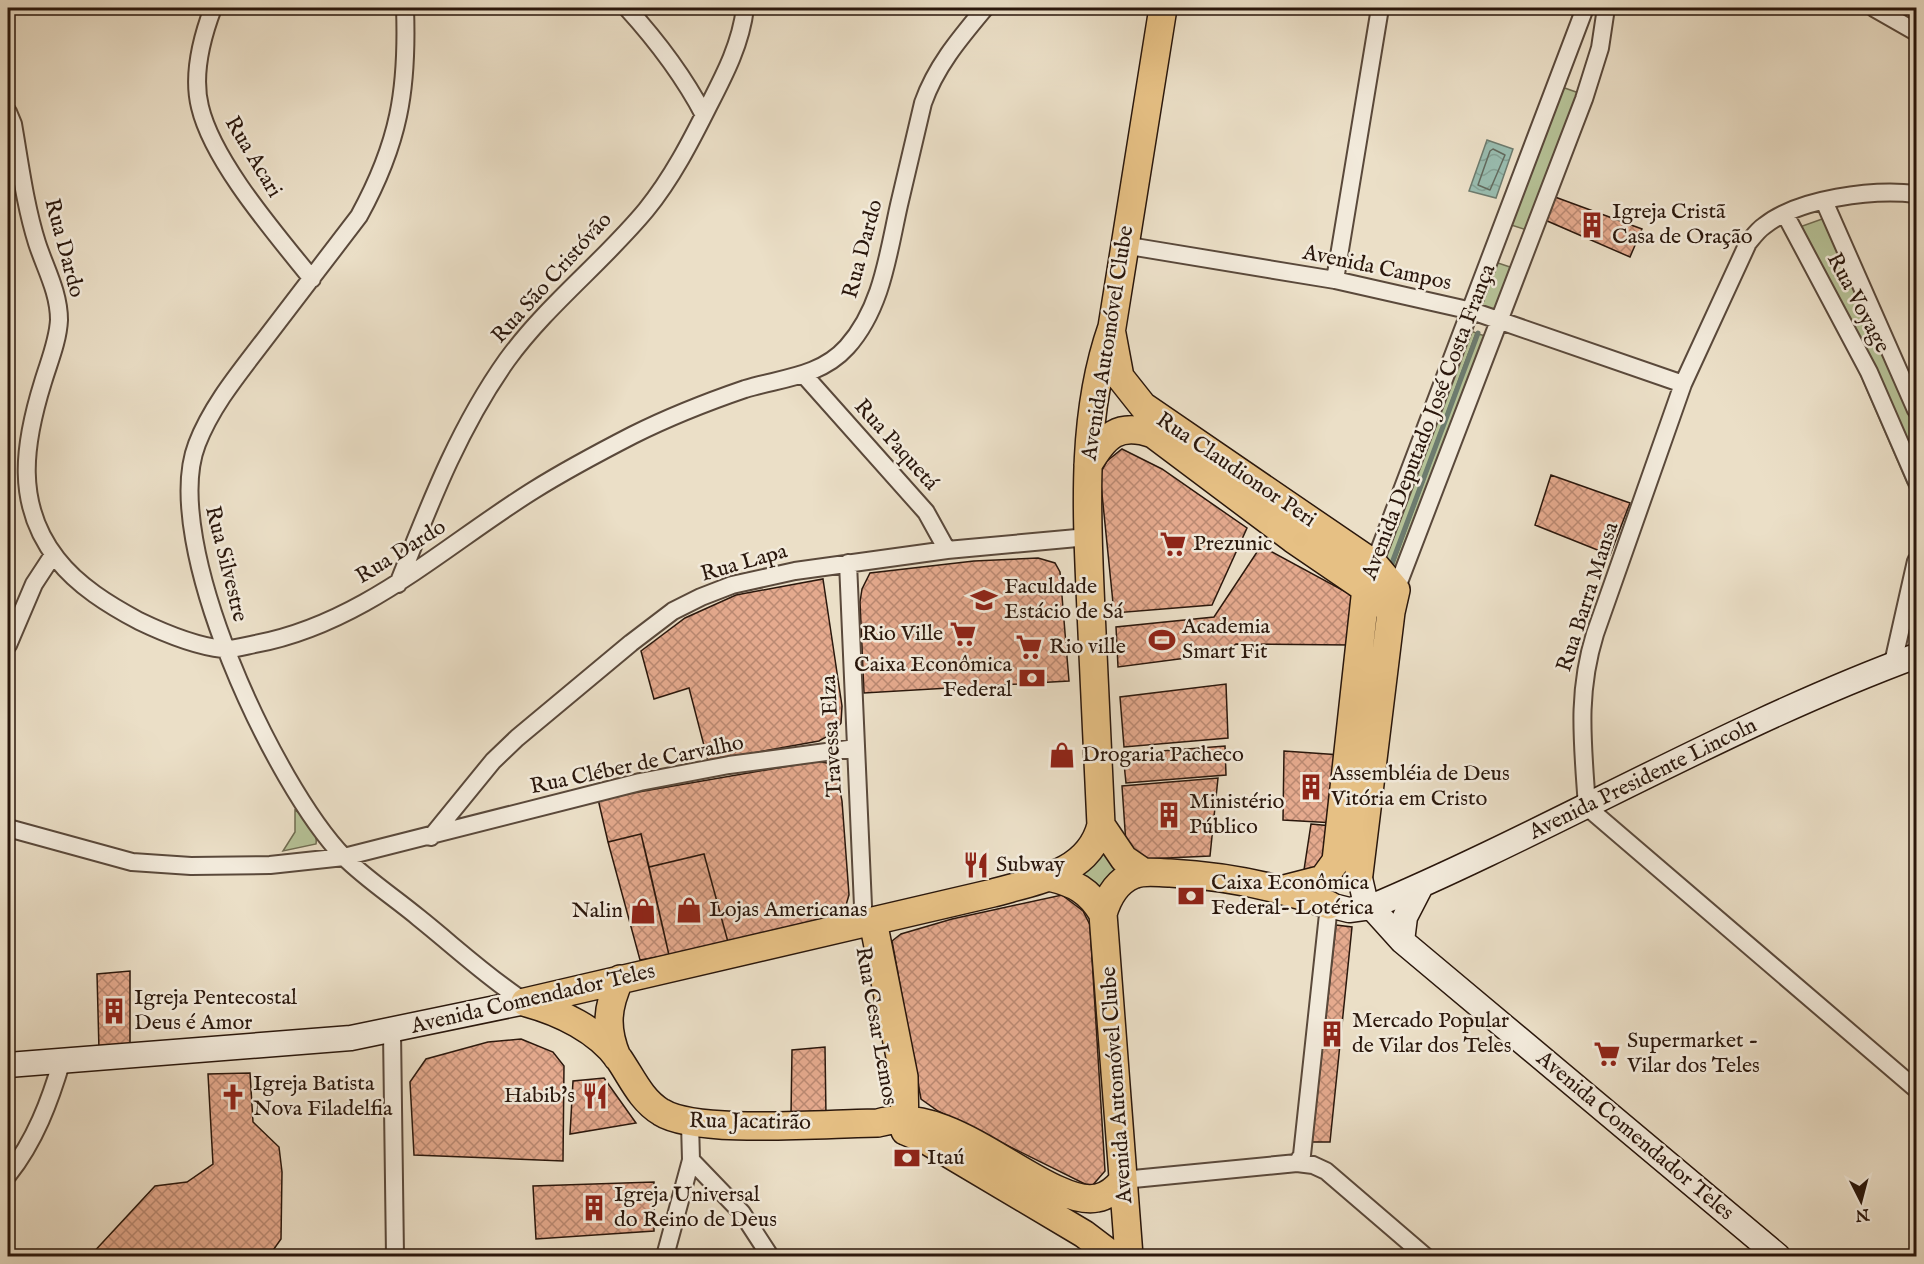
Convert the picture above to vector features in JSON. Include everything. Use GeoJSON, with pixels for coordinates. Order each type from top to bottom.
{"type":"FeatureCollection","features":[{"type":"Feature","properties":{"kind":"main road","name":"Avenida Automóvel Clube"},"geometry":{"type":"LineString","coordinates":[[1101,825],[1088,537],[1088,465],[1099,368],[1112,327],[1123,245],[1163,8]]}},
{"type":"Feature","properties":{"kind":"main road","name":"Rua Claudionor Peri"},"geometry":{"type":"LineString","coordinates":[[1112,327],[1120,377],[1143,406],[1370,576],[1394,601]]}},
{"type":"Feature","properties":{"kind":"main road","name":"Rua Claudionor Peri"},"geometry":{"type":"LineString","coordinates":[[1088,465],[1102,442],[1117,432],[1139,429],[1153,434],[1293,539],[1370,576]]}},
{"type":"Feature","properties":{"kind":"main road","name":"Avenida Deputado José Costa França"},"geometry":{"type":"LineString","coordinates":[[1284,889],[1323,879],[1336,861],[1370,576]]}},
{"type":"Feature","properties":{"kind":"main road","name":"Avenida Deputado José Costa França"},"geometry":{"type":"LineString","coordinates":[[1371,907],[1363,896],[1359,874],[1394,601]]}},
{"type":"Feature","properties":{"kind":"main road","name":"Avenida Presidente Lincoln"},"geometry":{"type":"LineString","coordinates":[[1371,907],[1421,886],[1587,807],[1796,704],[1910,660]]}},
{"type":"Feature","properties":{"kind":"main road"},"geometry":{"type":"LineString","coordinates":[[1101,825],[1124,859],[1143,872]]}},
{"type":"Feature","properties":{"kind":"main road","name":"Avenida Comendador Teles"},"geometry":{"type":"LineString","coordinates":[[8,1065],[285,1045],[392,1032],[620,979],[864,917],[993,893],[1049,877],[1088,854],[1095,845],[1101,825]]}},
{"type":"Feature","properties":{"kind":"main road"},"geometry":{"type":"LineString","coordinates":[[1049,877],[1071,882],[1086,891],[1103,914],[1116,886],[1133,875],[1143,872],[1216,877],[1284,889],[1349,910],[1371,907]]}},
{"type":"Feature","properties":{"kind":"main road"},"geometry":{"type":"LineString","coordinates":[[1402,941],[1405,916],[1421,886]]}},
{"type":"Feature","properties":{"kind":"main road","name":"Avenida Comendador Teles"},"geometry":{"type":"LineString","coordinates":[[1371,907],[1402,941],[1778,1257]]}},
{"type":"Feature","properties":{"kind":"main road","name":"Avenida Automóvel Clube"},"geometry":{"type":"LineString","coordinates":[[1103,914],[1130,1257]]}},
{"type":"Feature","properties":{"kind":"main road","name":"Rua Cesar Lemos"},"geometry":{"type":"LineString","coordinates":[[864,917],[890,1072],[895,1124]]}},
{"type":"Feature","properties":{"kind":"main road"},"geometry":{"type":"LineString","coordinates":[[617,1057],[611,1039],[608,1009],[620,979]]}},
{"type":"Feature","properties":{"kind":"main road","name":"Rua Jacatirão"},"geometry":{"type":"LineString","coordinates":[[525,1002],[562,1013],[617,1057],[650,1103],[668,1117],[690,1123],[895,1124],[952,1132],[1069,1194],[1087,1199],[1098,1198],[1117,1188],[1123,1180]]}},
{"type":"Feature","properties":{"kind":"main road","name":"Rua Jacatirão"},"geometry":{"type":"LineString","coordinates":[[895,1124],[1061,1221],[1113,1257]]}},
{"type":"Feature","properties":{"kind":"main road"},"geometry":{"type":"LineString","coordinates":[[1061,1221],[1069,1194]]}},
{"type":"Feature","properties":{"kind":"street","name":"Rua Acari"},"geometry":{"type":"LineString","coordinates":[[213,8],[205,26],[198,66],[199,106],[214,142],[255,206],[312,279]]}},
{"type":"Feature","properties":{"kind":"street","name":"Rua Silvestre"},"geometry":{"type":"LineString","coordinates":[[405,8],[407,56],[402,107],[393,144],[375,187],[359,216],[236,377],[213,411],[197,445],[189,471],[188,504],[193,540],[203,582],[225,650],[292,783],[317,823],[344,857],[488,976],[525,1002]]}},
{"type":"Feature","properties":{"kind":"street"},"geometry":{"type":"LineString","coordinates":[[627,8],[654,37],[674,64],[704,115]]}},
{"type":"Feature","properties":{"kind":"street","name":"Rua São Cristóvão"},"geometry":{"type":"LineString","coordinates":[[398,584],[448,459],[479,400],[509,357],[645,210],[677,165],[704,115],[737,44],[745,8]]}},
{"type":"Feature","properties":{"kind":"street","name":"Rua Dardo"},"geometry":{"type":"LineString","coordinates":[[8,112],[13,124],[37,242],[56,296],[59,320],[55,345],[29,426],[26,457],[27,490],[31,510],[53,555],[74,580],[120,611],[161,632],[225,650],[279,640],[326,623],[398,584],[533,491],[609,448],[706,404],[747,389],[804,375],[825,365],[843,351],[858,334],[879,291],[922,103],[931,81],[942,60],[985,8]]}},
{"type":"Feature","properties":{"kind":"street"},"geometry":{"type":"LineString","coordinates":[[1335,280],[1380,8]]}},
{"type":"Feature","properties":{"kind":"street","name":"Avenida Deputado José Costa França"},"geometry":{"type":"LineString","coordinates":[[1370,576],[1585,8]]}},
{"type":"Feature","properties":{"kind":"street","name":"Avenida Deputado José Costa França"},"geometry":{"type":"LineString","coordinates":[[1394,601],[1498,320],[1575,121],[1598,54],[1606,8]]}},
{"type":"Feature","properties":{"kind":"street"},"geometry":{"type":"LineString","coordinates":[[1875,8],[1917,32]]}},
{"type":"Feature","properties":{"kind":"street"},"geometry":{"type":"LineString","coordinates":[[1573,44],[1598,54]]}},
{"type":"Feature","properties":{"kind":"street","name":"Rua Barra Mansa"},"geometry":{"type":"LineString","coordinates":[[1587,807],[1581,718],[1583,676],[1595,634],[1683,384],[1748,243],[1764,226],[1785,213],[1824,201],[1864,194],[1917,194]]}},
{"type":"Feature","properties":{"kind":"street","name":"Rua Voyage"},"geometry":{"type":"LineString","coordinates":[[1824,201],[1917,410]]}},
{"type":"Feature","properties":{"kind":"street","name":"Rua Voyage"},"geometry":{"type":"LineString","coordinates":[[1785,213],[1869,372],[1917,480]]}},
{"type":"Feature","properties":{"kind":"street","name":"Avenida Campos"},"geometry":{"type":"LineString","coordinates":[[1123,245],[1335,280],[1472,311],[1683,384]]}},
{"type":"Feature","properties":{"kind":"street"},"geometry":{"type":"LineString","coordinates":[[1869,372],[1894,361]]}},
{"type":"Feature","properties":{"kind":"street","name":"Rua Paquetá"},"geometry":{"type":"LineString","coordinates":[[804,375],[926,512],[947,550]]}},
{"type":"Feature","properties":{"kind":"street","name":"Rua Lapa"},"geometry":{"type":"LineString","coordinates":[[431,837],[493,761],[517,738],[673,612],[701,597],[743,582],[848,563],[947,550],[1088,537]]}},
{"type":"Feature","properties":{"kind":"street"},"geometry":{"type":"LineString","coordinates":[[8,645],[34,584],[53,555]]}},
{"type":"Feature","properties":{"kind":"street"},"geometry":{"type":"LineString","coordinates":[[1910,660],[1917,561]]}},
{"type":"Feature","properties":{"kind":"street","name":"Travessa Elza"},"geometry":{"type":"LineString","coordinates":[[848,563],[864,917]]}},
{"type":"Feature","properties":{"kind":"street","name":"Rua Cléber de Carvalho"},"geometry":{"type":"LineString","coordinates":[[8,828],[132,862],[191,866],[270,865],[344,857],[431,837],[640,782],[729,765],[856,748]]}},
{"type":"Feature","properties":{"kind":"street"},"geometry":{"type":"LineString","coordinates":[[1587,807],[1917,1089]]}},
{"type":"Feature","properties":{"kind":"street"},"geometry":{"type":"LineString","coordinates":[[1297,1163],[1302,1155],[1329,905]]}},
{"type":"Feature","properties":{"kind":"street"},"geometry":{"type":"LineString","coordinates":[[392,1032],[395,1257]]}},
{"type":"Feature","properties":{"kind":"street"},"geometry":{"type":"LineString","coordinates":[[8,1175],[35,1133],[51,1100],[62,1060]]}},
{"type":"Feature","properties":{"kind":"street"},"geometry":{"type":"LineString","coordinates":[[665,1257],[691,1160],[690,1123]]}},
{"type":"Feature","properties":{"kind":"street"},"geometry":{"type":"LineString","coordinates":[[691,1160],[742,1213],[770,1257]]}},
{"type":"Feature","properties":{"kind":"street"},"geometry":{"type":"LineString","coordinates":[[1123,1180],[1297,1163],[1312,1165],[1326,1171],[1425,1257]]}},
{"type":"Feature","properties":{"kind":"green space"},"geometry":{"type":"Polygon","coordinates":[[[1556,85],[1579,93],[1527,230],[1505,223],[1556,85]]]}},
{"type":"Feature","properties":{"kind":"green space"},"geometry":{"type":"Polygon","coordinates":[[[1822,219],[1828,221],[1916,430],[1916,576],[1913,556],[1914,514],[1911,492],[1797,228],[1822,219]]]}},
{"type":"Feature","properties":{"kind":"green space"},"geometry":{"type":"Polygon","coordinates":[[[1492,261],[1513,268],[1499,314],[1477,307],[1492,261]]]}},
{"type":"Feature","properties":{"kind":"green space"},"geometry":{"type":"Polygon","coordinates":[[[1468,330],[1476,333],[1388,573],[1381,571],[1468,330]]]}},
{"type":"Feature","properties":{"kind":"green space"},"geometry":{"type":"Polygon","coordinates":[[[1478,334],[1486,336],[1397,576],[1390,574],[1478,334]]]}},
{"type":"Feature","properties":{"kind":"green space"},"geometry":{"type":"Polygon","coordinates":[[[295,810],[310,824],[315,834],[316,844],[283,851],[295,832],[295,810]]]}},
{"type":"Feature","properties":{"kind":"green space"},"geometry":{"type":"Polygon","coordinates":[[[1099,841],[1128,867],[1100,890],[1079,872],[1099,841]]]}},
{"type":"Feature","properties":{"kind":"water"},"geometry":{"type":"Polygon","coordinates":[[[1487,140],[1513,149],[1496,198],[1469,191],[1487,140]]]}},
{"type":"Feature","properties":{"kind":"building","name":"Igreja Cristã Casa de Oração"},"geometry":{"type":"Polygon","coordinates":[[[1555,197],[1642,229],[1630,257],[1545,220],[1555,197]]]}},
{"type":"Feature","properties":{"kind":"building","name":"Prezunic"},"geometry":{"type":"Polygon","coordinates":[[[1122,449],[1162,469],[1247,528],[1212,605],[1114,613],[1100,474],[1107,461],[1122,449]]]}},
{"type":"Feature","properties":{"kind":"building"},"geometry":{"type":"Polygon","coordinates":[[[1551,475],[1630,503],[1610,555],[1535,525],[1551,475]]]}},
{"type":"Feature","properties":{"kind":"building"},"geometry":{"type":"Polygon","coordinates":[[[1261,546],[1348,593],[1353,598],[1350,645],[1236,644],[1225,653],[1118,667],[1116,627],[1214,617],[1261,546]]]}},
{"type":"Feature","properties":{"kind":"building","name":"Rio Ville"},"geometry":{"type":"Polygon","coordinates":[[[1038,558],[1055,563],[1060,572],[1069,681],[864,693],[860,602],[862,589],[870,573],[974,561],[1038,558]]]}},
{"type":"Feature","properties":{"kind":"building"},"geometry":{"type":"Polygon","coordinates":[[[823,579],[842,706],[841,723],[833,733],[819,741],[708,761],[689,688],[654,699],[641,651],[685,618],[736,595],[823,579]]]}},
{"type":"Feature","properties":{"kind":"building"},"geometry":{"type":"Polygon","coordinates":[[[1226,684],[1228,738],[1124,747],[1120,697],[1226,684]]]}},
{"type":"Feature","properties":{"kind":"building"},"geometry":{"type":"Polygon","coordinates":[[[1225,746],[1226,775],[1126,783],[1123,754],[1225,746]]]}},
{"type":"Feature","properties":{"kind":"building","name":"Assembléia de Deus Vitória em Cristo"},"geometry":{"type":"Polygon","coordinates":[[[1284,751],[1341,755],[1335,823],[1283,820],[1284,751]]]}},
{"type":"Feature","properties":{"kind":"building"},"geometry":{"type":"Polygon","coordinates":[[[818,761],[835,765],[842,801],[849,895],[846,905],[836,915],[728,942],[704,854],[649,867],[641,834],[608,842],[598,799],[818,761]]]}},
{"type":"Feature","properties":{"kind":"building","name":"Ministério Público"},"geometry":{"type":"Polygon","coordinates":[[[1218,778],[1210,856],[1145,859],[1126,844],[1122,786],[1218,778]]]}},
{"type":"Feature","properties":{"kind":"building"},"geometry":{"type":"Polygon","coordinates":[[[1311,824],[1332,826],[1330,861],[1308,873],[1304,870],[1311,824]]]}},
{"type":"Feature","properties":{"kind":"building","name":"Nalin"},"geometry":{"type":"Polygon","coordinates":[[[641,834],[669,955],[640,960],[608,842],[641,834]]]}},
{"type":"Feature","properties":{"kind":"building","name":"Lojas Americanas"},"geometry":{"type":"Polygon","coordinates":[[[704,854],[728,942],[669,955],[649,867],[704,854]]]}},
{"type":"Feature","properties":{"kind":"building"},"geometry":{"type":"Polygon","coordinates":[[[1062,895],[1083,911],[1090,925],[1105,1171],[1091,1187],[938,1111],[921,1099],[892,941],[901,934],[952,919],[1062,895]]]}},
{"type":"Feature","properties":{"kind":"building","name":"Mercado Popular de Vilar dos Teles"},"geometry":{"type":"Polygon","coordinates":[[[1336,925],[1352,927],[1330,1142],[1312,1142],[1336,925]]]}},
{"type":"Feature","properties":{"kind":"building","name":"Igreja Pentecostal Deus é Amor"},"geometry":{"type":"Polygon","coordinates":[[[130,971],[130,1047],[99,1050],[97,974],[130,971]]]}},
{"type":"Feature","properties":{"kind":"building"},"geometry":{"type":"Polygon","coordinates":[[[521,1039],[553,1052],[564,1066],[563,1161],[414,1155],[410,1082],[426,1059],[488,1042],[521,1039]]]}},
{"type":"Feature","properties":{"kind":"building"},"geometry":{"type":"Polygon","coordinates":[[[825,1047],[826,1116],[791,1116],[792,1050],[825,1047]]]}},
{"type":"Feature","properties":{"kind":"building"},"geometry":{"type":"Polygon","coordinates":[[[250,1073],[253,1122],[279,1147],[282,1172],[281,1239],[269,1256],[90,1256],[155,1186],[187,1182],[213,1164],[208,1074],[250,1073]]]}},
{"type":"Feature","properties":{"kind":"building","name":"Habib's"},"geometry":{"type":"Polygon","coordinates":[[[604,1078],[636,1123],[570,1134],[573,1081],[604,1078]]]}},
{"type":"Feature","properties":{"kind":"building","name":"Igreja Universal do Reino de Deus"},"geometry":{"type":"Polygon","coordinates":[[[654,1182],[654,1231],[536,1239],[533,1186],[654,1182]]]}},
{"type":"Feature","properties":{"kind":"waterway"},"geometry":{"type":"LineString","coordinates":[[1389,571],[1478,333]]}},
{"type":"Feature","properties":{"kind":"place","name":"Igreja Cristã Casa de Oração"},"geometry":{"type":"Point","coordinates":[1592,225]}},
{"type":"Feature","properties":{"kind":"place","name":"Prezunic"},"geometry":{"type":"Point","coordinates":[1173,544]}},
{"type":"Feature","properties":{"kind":"place","name":"Faculdade Estácio de Sá"},"geometry":{"type":"Point","coordinates":[984,600]}},
{"type":"Feature","properties":{"kind":"place","name":"Rio Ville"},"geometry":{"type":"Point","coordinates":[963,634]}},
{"type":"Feature","properties":{"kind":"place","name":"Academia Smart Fit"},"geometry":{"type":"Point","coordinates":[1162,640]}},
{"type":"Feature","properties":{"kind":"place","name":"Rio ville"},"geometry":{"type":"Point","coordinates":[1029,647]}},
{"type":"Feature","properties":{"kind":"place","name":"Caixa Econômica Federal"},"geometry":{"type":"Point","coordinates":[1032,678]}},
{"type":"Feature","properties":{"kind":"place","name":"Drogaria Pacheco"},"geometry":{"type":"Point","coordinates":[1062,755]}},
{"type":"Feature","properties":{"kind":"place","name":"Assembléia de Deus Vitória em Cristo"},"geometry":{"type":"Point","coordinates":[1311,787]}},
{"type":"Feature","properties":{"kind":"place","name":"Ministério Público"},"geometry":{"type":"Point","coordinates":[1169,815]}},
{"type":"Feature","properties":{"kind":"place","name":"Subway"},"geometry":{"type":"Point","coordinates":[976,865]}},
{"type":"Feature","properties":{"kind":"place","name":"Caixa Econômica Federal- Lotérica"},"geometry":{"type":"Point","coordinates":[1191,896]}},
{"type":"Feature","properties":{"kind":"place","name":"Lojas Americanas"},"geometry":{"type":"Point","coordinates":[689,910]}},
{"type":"Feature","properties":{"kind":"place","name":"Nalin"},"geometry":{"type":"Point","coordinates":[643,911]}},
{"type":"Feature","properties":{"kind":"place","name":"Igreja Pentecostal Deus é Amor"},"geometry":{"type":"Point","coordinates":[114,1011]}},
{"type":"Feature","properties":{"kind":"place","name":"Mercado Popular de Vilar dos Teles"},"geometry":{"type":"Point","coordinates":[1332,1034]}},
{"type":"Feature","properties":{"kind":"place","name":"Supermarket - Vilar dos Teles"},"geometry":{"type":"Point","coordinates":[1607,1054]}},
{"type":"Feature","properties":{"kind":"place","name":"Habib's"},"geometry":{"type":"Point","coordinates":[595,1096]}},
{"type":"Feature","properties":{"kind":"place","name":"Igreja Batista Nova Filadelfia"},"geometry":{"type":"Point","coordinates":[233,1097]}},
{"type":"Feature","properties":{"kind":"place","name":"Itaú"},"geometry":{"type":"Point","coordinates":[907,1158]}},
{"type":"Feature","properties":{"kind":"place","name":"Igreja Universal do Reino de Deus"},"geometry":{"type":"Point","coordinates":[594,1208]}}]}
